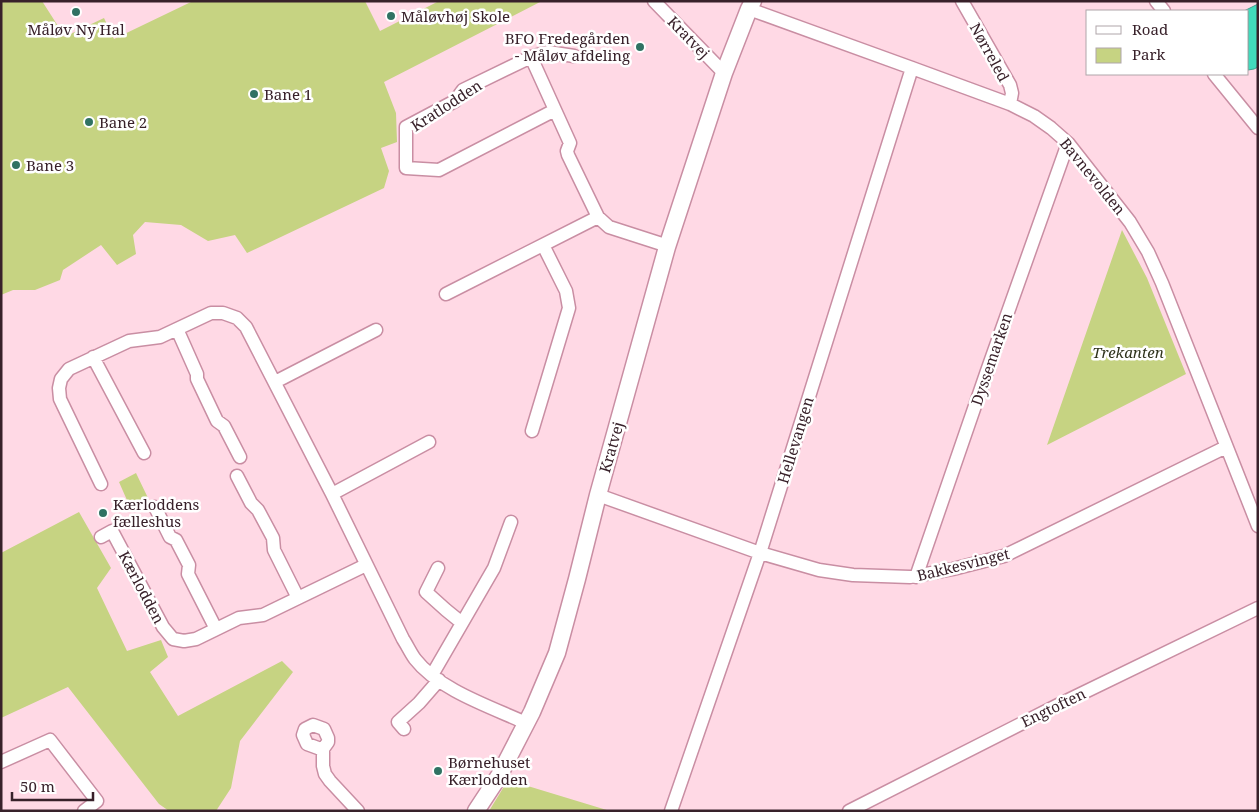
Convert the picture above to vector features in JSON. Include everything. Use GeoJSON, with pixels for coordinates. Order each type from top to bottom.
{"type":"FeatureCollection","features":[{"type":"Feature","properties":{"kind":"street","name":"Kratvej"},"geometry":{"type":"LineString","coordinates":[[654,1],[724,73]]}},
{"type":"Feature","properties":{"kind":"street","name":"Nørreled"},"geometry":{"type":"LineString","coordinates":[[962,1],[1010,85],[1012,93],[1010,104]]}},
{"type":"Feature","properties":{"kind":"street","name":"Kratvej"},"geometry":{"type":"LineString","coordinates":[[476,811],[499,776],[536,704],[556,653],[668,246],[724,73],[751,5]]}},
{"type":"Feature","properties":{"kind":"street","name":"Bavnevolden"},"geometry":{"type":"LineString","coordinates":[[751,5],[1010,104],[1034,116],[1068,143],[1130,222],[1148,252],[1258,526]]}},
{"type":"Feature","properties":{"kind":"street","name":"Kratlodden"},"geometry":{"type":"LineString","coordinates":[[555,110],[439,170],[406,168],[406,127],[455,102],[463,90],[531,57],[548,52],[574,56]]}},
{"type":"Feature","properties":{"kind":"street"},"geometry":{"type":"LineString","coordinates":[[531,57],[570,143],[567,151],[568,155],[598,217],[609,227],[668,246]]}},
{"type":"Feature","properties":{"kind":"street","name":"Hellevangen"},"geometry":{"type":"LineString","coordinates":[[671,811],[760,553],[912,68]]}},
{"type":"Feature","properties":{"kind":"street"},"geometry":{"type":"LineString","coordinates":[[1215,75],[1258,128]]}},
{"type":"Feature","properties":{"kind":"street","name":"Dyssemarken"},"geometry":{"type":"LineString","coordinates":[[916,577],[1068,143]]}},
{"type":"Feature","properties":{"kind":"street"},"geometry":{"type":"LineString","coordinates":[[446,294],[598,217]]}},
{"type":"Feature","properties":{"kind":"street"},"geometry":{"type":"LineString","coordinates":[[532,431],[569,308],[566,291],[543,245]]}},
{"type":"Feature","properties":{"kind":"street"},"geometry":{"type":"LineString","coordinates":[[100,484],[60,399],[59,388],[61,379],[69,369],[129,341],[160,337],[212,313],[223,313],[237,318],[246,326],[332,494],[402,639],[416,659],[435,678],[466,696],[526,723]]}},
{"type":"Feature","properties":{"kind":"street"},"geometry":{"type":"LineString","coordinates":[[177,330],[217,421],[224,426],[240,457]]}},
{"type":"Feature","properties":{"kind":"street"},"geometry":{"type":"LineString","coordinates":[[275,382],[376,330]]}},
{"type":"Feature","properties":{"kind":"street"},"geometry":{"type":"LineString","coordinates":[[93,357],[144,453]]}},
{"type":"Feature","properties":{"kind":"street"},"geometry":{"type":"LineString","coordinates":[[332,494],[428,442]]}},
{"type":"Feature","properties":{"kind":"street","name":"Bakkesvinget"},"geometry":{"type":"LineString","coordinates":[[598,495],[760,553],[819,570],[853,575],[916,577],[1004,556],[1226,446]]}},
{"type":"Feature","properties":{"kind":"street"},"geometry":{"type":"LineString","coordinates":[[237,476],[273,538],[274,550],[298,598]]}},
{"type":"Feature","properties":{"kind":"street"},"geometry":{"type":"LineString","coordinates":[[155,507],[170,537],[176,540],[189,565],[188,574],[216,630]]}},
{"type":"Feature","properties":{"kind":"street"},"geometry":{"type":"LineString","coordinates":[[404,729],[398,722],[419,703],[435,678],[462,623],[494,568],[511,522]]}},
{"type":"Feature","properties":{"kind":"street","name":"Kærlodden"},"geometry":{"type":"LineString","coordinates":[[101,537],[112,531],[163,627],[173,639],[184,641],[196,639],[239,618],[263,615],[366,565]]}},
{"type":"Feature","properties":{"kind":"street"},"geometry":{"type":"LineString","coordinates":[[438,568],[426,592],[462,623]]}},
{"type":"Feature","properties":{"kind":"street","name":"Engtoften"},"geometry":{"type":"LineString","coordinates":[[850,811],[1058,704],[1258,608]]}},
{"type":"Feature","properties":{"kind":"street"},"geometry":{"type":"LineString","coordinates":[[1,762],[50,740],[98,801],[84,811]]}},
{"type":"Feature","properties":{"kind":"street"},"geometry":{"type":"LineString","coordinates":[[323,749],[325,774],[358,811]]}},
{"type":"Feature","properties":{"kind":"green space"},"geometry":{"type":"Polygon","coordinates":[[[1,1],[42,1],[64,37],[104,18],[114,39],[193,1],[365,1],[380,31],[439,1],[542,1],[384,82],[396,113],[397,142],[381,148],[389,171],[384,188],[247,253],[235,235],[208,241],[181,225],[145,222],[133,235],[136,254],[117,265],[101,245],[63,270],[60,280],[35,290],[13,290],[1,295],[1,1]]]}},
{"type":"Feature","properties":{"kind":"green space","name":"Trekanten"},"geometry":{"type":"Polygon","coordinates":[[[1122,230],[1147,278],[1186,374],[1047,445],[1122,230]]]}},
{"type":"Feature","properties":{"kind":"green space"},"geometry":{"type":"Polygon","coordinates":[[[136,473],[148,498],[130,507],[119,482],[136,473]]]}},
{"type":"Feature","properties":{"kind":"green space"},"geometry":{"type":"Polygon","coordinates":[[[79,512],[111,568],[97,588],[127,651],[161,640],[168,657],[150,672],[178,716],[282,661],[293,672],[240,741],[231,788],[216,811],[169,811],[159,804],[68,687],[1,718],[1,553],[79,512]]]}},
{"type":"Feature","properties":{"kind":"green space"},"geometry":{"type":"Polygon","coordinates":[[[508,780],[610,811],[489,811],[508,780]]]}},
{"type":"Feature","properties":{"kind":"shaded area"},"geometry":{"type":"Polygon","coordinates":[[[1258,4],[1258,67],[1249,70],[1249,10],[1246,10],[1258,4]]]}},
{"type":"Feature","properties":{"kind":"place","name":"Måløv Ny Hal"},"geometry":{"type":"Point","coordinates":[76,12]}},
{"type":"Feature","properties":{"kind":"place","name":"Måløvhøj Skole"},"geometry":{"type":"Point","coordinates":[391,16]}},
{"type":"Feature","properties":{"kind":"place","name":"BFO Fredegården - Måløv afdeling"},"geometry":{"type":"Point","coordinates":[640,47]}},
{"type":"Feature","properties":{"kind":"place","name":"Bane 1"},"geometry":{"type":"Point","coordinates":[254,94]}},
{"type":"Feature","properties":{"kind":"place","name":"Bane 2"},"geometry":{"type":"Point","coordinates":[89,122]}},
{"type":"Feature","properties":{"kind":"place","name":"Bane 3"},"geometry":{"type":"Point","coordinates":[16,165]}},
{"type":"Feature","properties":{"kind":"place","name":"Kærloddens fælleshus"},"geometry":{"type":"Point","coordinates":[103,513]}},
{"type":"Feature","properties":{"kind":"place","name":"Børnehuset Kærlodden"},"geometry":{"type":"Point","coordinates":[438,771]}}]}
